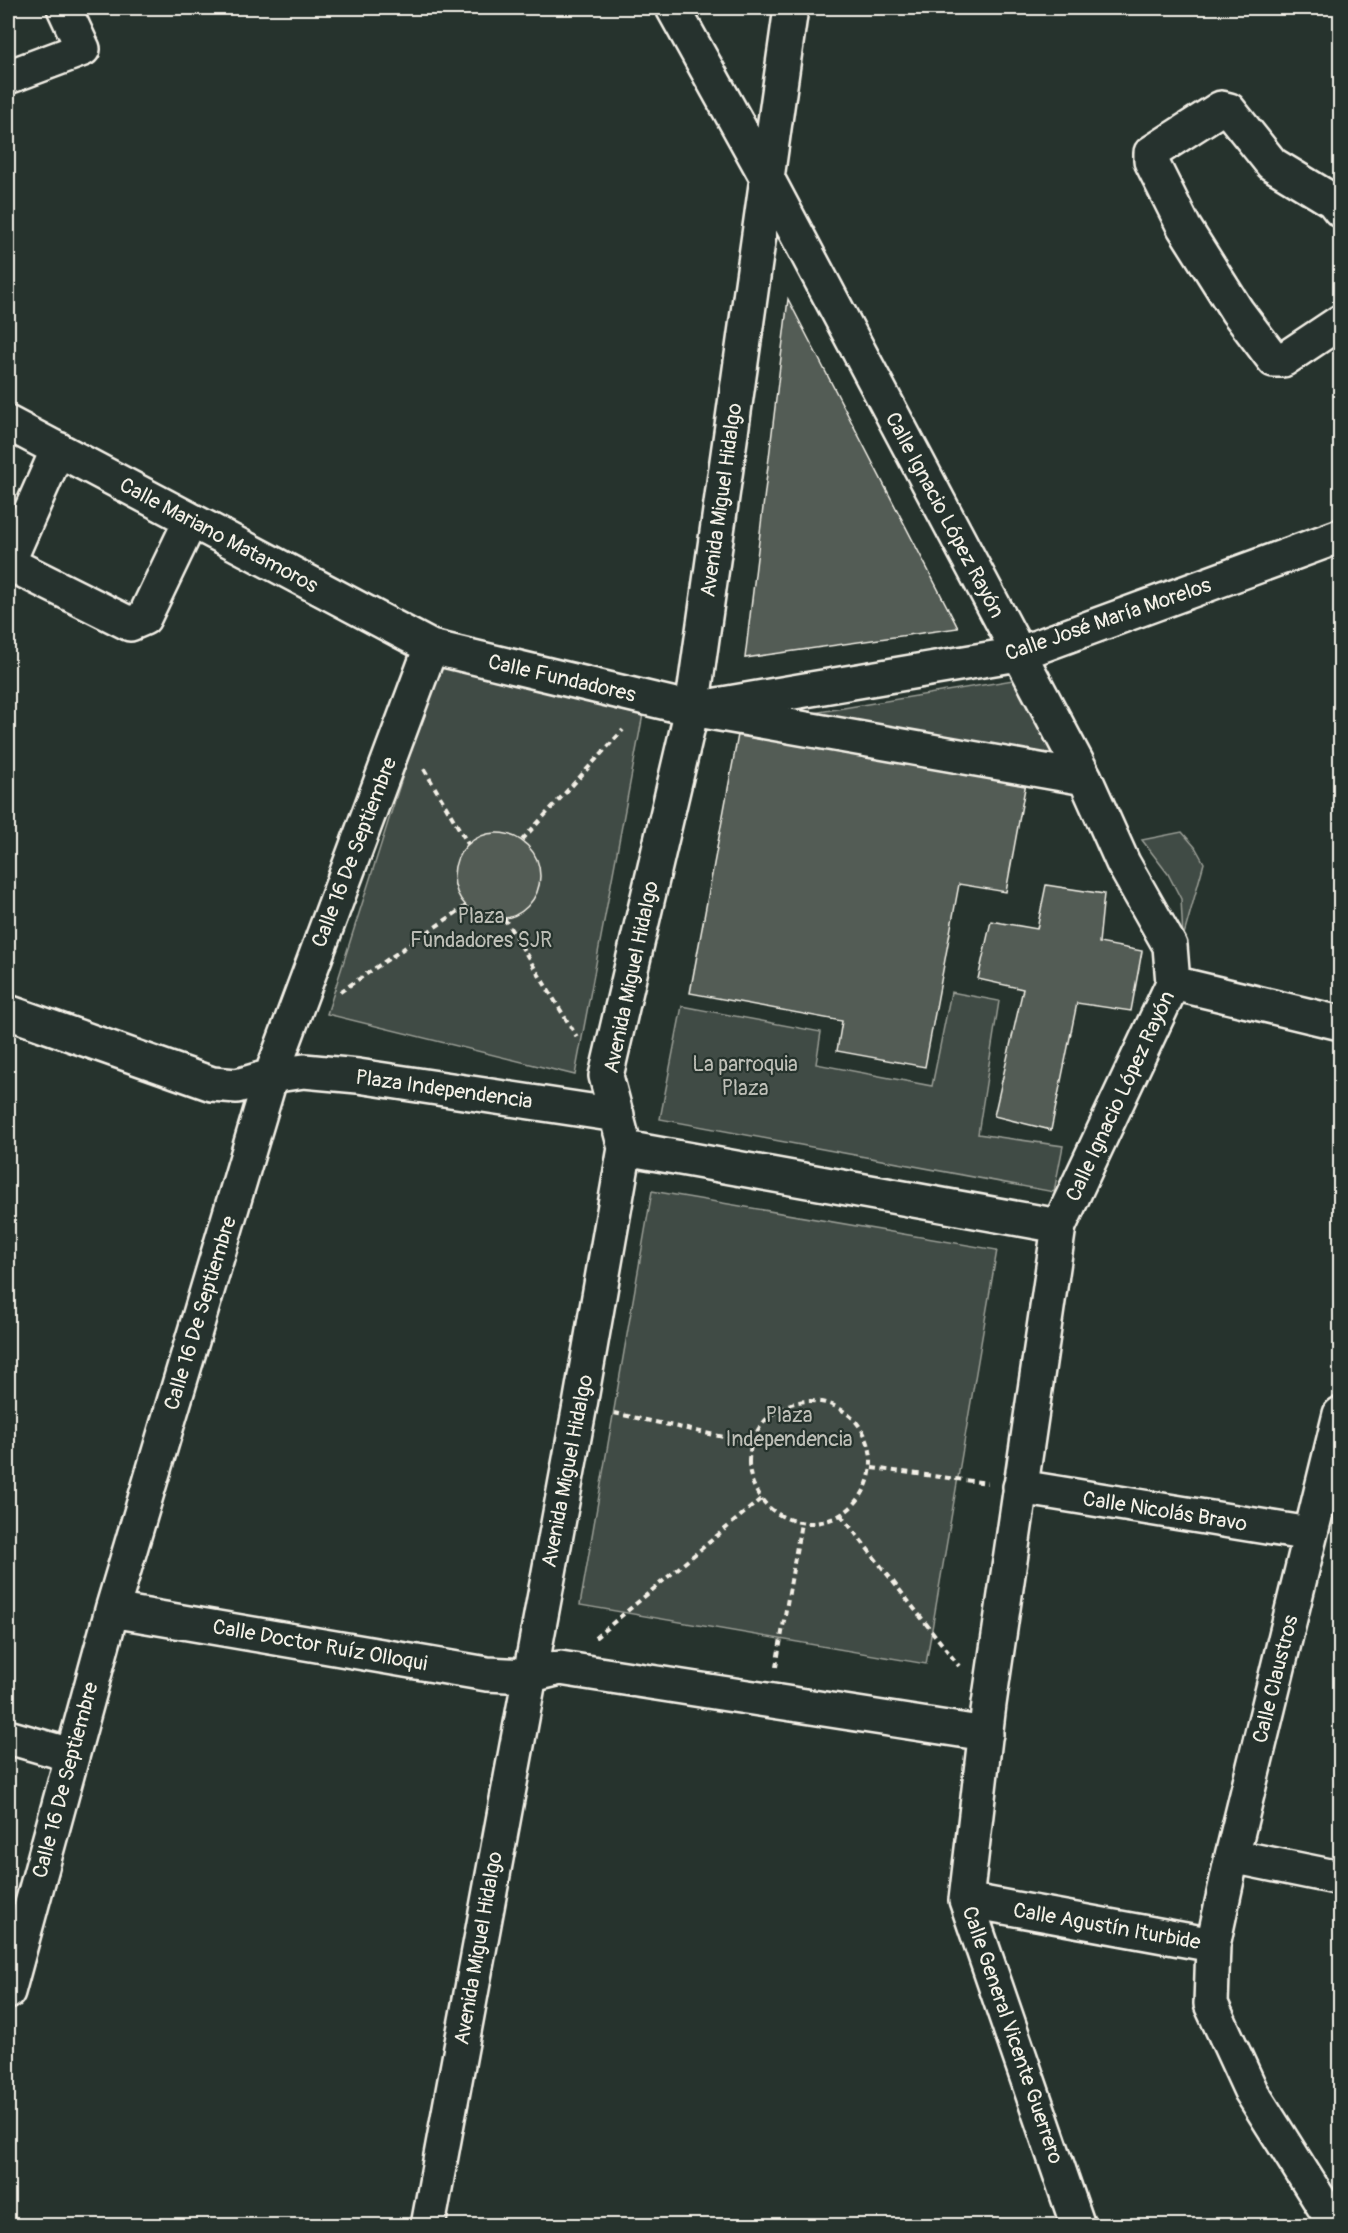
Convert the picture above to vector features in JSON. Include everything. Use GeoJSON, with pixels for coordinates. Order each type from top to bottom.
{"type":"FeatureCollection","features":[{"type":"Feature","properties":{"kind":"street"},"geometry":{"type":"LineString","coordinates":[[8,77],[83,49],[64,8]]}},
{"type":"Feature","properties":{"kind":"street","name":"Calle Ignacio López Rayón"},"geometry":{"type":"LineString","coordinates":[[673,8],[766,176],[1085,778],[1123,863],[1170,946],[1173,983],[1059,1226]]}},
{"type":"Feature","properties":{"kind":"street","name":"Avenida Miguel Hidalgo"},"geometry":{"type":"LineString","coordinates":[[428,2226],[580,1405],[625,1148],[606,1076],[692,709],[790,8]]}},
{"type":"Feature","properties":{"kind":"street"},"geometry":{"type":"LineString","coordinates":[[1341,210],[1334,201],[1272,164],[1229,111],[1221,108],[1152,153],[1152,161],[1184,227],[1237,311],[1274,360],[1283,360],[1341,322]]}},
{"type":"Feature","properties":{"kind":"street","name":"Calle Mariano Matamoros"},"geometry":{"type":"LineString","coordinates":[[8,423],[431,647]]}},
{"type":"Feature","properties":{"kind":"street"},"geometry":{"type":"LineString","coordinates":[[58,449],[11,556],[18,568],[130,624],[144,618],[191,520]]}},
{"type":"Feature","properties":{"kind":"street","name":"Calle José María Morelos"},"geometry":{"type":"LineString","coordinates":[[692,709],[1018,654],[1341,536]]}},
{"type":"Feature","properties":{"kind":"street","name":"Calle Fundadores"},"geometry":{"type":"LineString","coordinates":[[431,647],[692,709],[1085,778]]}},
{"type":"Feature","properties":{"kind":"street","name":"Calle 16 De Septiembre"},"geometry":{"type":"LineString","coordinates":[[8,1992],[112,1610],[271,1076],[431,647]]}},
{"type":"Feature","properties":{"kind":"street"},"geometry":{"type":"LineString","coordinates":[[1173,983],[1341,1023]]}},
{"type":"Feature","properties":{"kind":"street","name":"Plaza Independencia"},"geometry":{"type":"LineString","coordinates":[[8,1012],[212,1084],[237,1086],[271,1076],[304,1071],[358,1076],[617,1115]]}},
{"type":"Feature","properties":{"kind":"street"},"geometry":{"type":"LineString","coordinates":[[528,1676],[560,1668],[770,1702],[987,1719],[1059,1226],[625,1148]]}},
{"type":"Feature","properties":{"kind":"street","name":"Calle Claustros"},"geometry":{"type":"LineString","coordinates":[[1336,2226],[1251,2091],[1211,2004],[1212,1945],[1341,1414]]}},
{"type":"Feature","properties":{"kind":"street","name":"Calle Nicolás Bravo"},"geometry":{"type":"LineString","coordinates":[[1020,1487],[1310,1534]]}},
{"type":"Feature","properties":{"kind":"street","name":"Calle Doctor Ruíz Olloqui"},"geometry":{"type":"LineString","coordinates":[[112,1610],[487,1674],[528,1676]]}},
{"type":"Feature","properties":{"kind":"street","name":"Calle General Vicente Guerrero"},"geometry":{"type":"LineString","coordinates":[[987,1719],[966,1900],[1078,2226]]}},
{"type":"Feature","properties":{"kind":"street"},"geometry":{"type":"LineString","coordinates":[[8,1737],[71,1755]]}},
{"type":"Feature","properties":{"kind":"street"},"geometry":{"type":"LineString","coordinates":[[1232,1856],[1341,1878]]}},
{"type":"Feature","properties":{"kind":"street","name":"Calle Agustín Iturbide"},"geometry":{"type":"LineString","coordinates":[[966,1900],[1212,1945]]}},
{"type":"Feature","properties":{"kind":"path"},"geometry":{"type":"LineString","coordinates":[[522,840],[651,699]]}},
{"type":"Feature","properties":{"kind":"path"},"geometry":{"type":"LineString","coordinates":[[400,729],[468,844]]}},
{"type":"Feature","properties":{"kind":"path"},"geometry":{"type":"LineString","coordinates":[[337,994],[466,906]]}},
{"type":"Feature","properties":{"kind":"path"},"geometry":{"type":"LineString","coordinates":[[504,918],[581,1042],[606,1076]]}},
{"type":"Feature","properties":{"kind":"path"},"geometry":{"type":"LineString","coordinates":[[814,1401],[833,1405],[850,1415],[863,1430],[871,1448],[872,1468],[867,1487],[856,1503],[841,1515],[822,1522],[801,1523],[781,1516],[762,1498],[753,1485],[748,1464],[751,1443],[760,1425],[777,1410],[795,1402],[814,1401]]}},
{"type":"Feature","properties":{"kind":"path"},"geometry":{"type":"LineString","coordinates":[[580,1405],[751,1443]]}},
{"type":"Feature","properties":{"kind":"path"},"geometry":{"type":"LineString","coordinates":[[872,1468],[1020,1487]]}},
{"type":"Feature","properties":{"kind":"path"},"geometry":{"type":"LineString","coordinates":[[560,1668],[762,1498]]}},
{"type":"Feature","properties":{"kind":"path"},"geometry":{"type":"LineString","coordinates":[[841,1515],[987,1719]]}},
{"type":"Feature","properties":{"kind":"path"},"geometry":{"type":"LineString","coordinates":[[770,1702],[801,1523]]}},
{"type":"Feature","properties":{"kind":"green space","name":"Plaza Fundadores SJR"},"geometry":{"type":"Polygon","coordinates":[[[439,662],[644,709],[575,1075],[327,1014],[439,662]]]}},
{"type":"Feature","properties":{"kind":"green space"},"geometry":{"type":"Polygon","coordinates":[[[1013,680],[1063,764],[795,716],[1013,680]]]}},
{"type":"Feature","properties":{"kind":"green space"},"geometry":{"type":"Polygon","coordinates":[[[1182,832],[1195,847],[1204,863],[1183,938],[1181,899],[1168,874],[1142,840],[1182,832]]]}},
{"type":"Feature","properties":{"kind":"green space","name":"La parroquia Plaza"},"geometry":{"type":"Polygon","coordinates":[[[951,992],[999,1001],[978,1134],[1063,1146],[1054,1192],[660,1119],[682,1006],[821,1032],[816,1064],[932,1086],[951,992]]]}},
{"type":"Feature","properties":{"kind":"green space","name":"Plaza Independencia"},"geometry":{"type":"Polygon","coordinates":[[[652,1191],[997,1250],[926,1664],[580,1605],[652,1191]]]}},
{"type":"Feature","properties":{"kind":"building"},"geometry":{"type":"Polygon","coordinates":[[[788,299],[958,628],[745,658],[788,299]]]}},
{"type":"Feature","properties":{"kind":"building"},"geometry":{"type":"Polygon","coordinates":[[[740,724],[1027,777],[1006,892],[959,884],[925,1067],[837,1051],[842,1021],[690,993],[740,724]]]}},
{"type":"Feature","properties":{"kind":"building"},"geometry":{"type":"Polygon","coordinates":[[[497,833],[521,840],[533,852],[540,876],[533,900],[521,912],[497,919],[473,912],[461,900],[454,876],[461,852],[473,840],[497,833]]]}},
{"type":"Feature","properties":{"kind":"building"},"geometry":{"type":"Polygon","coordinates":[[[1046,885],[1104,894],[1099,943],[1142,951],[1131,1011],[1077,1003],[1051,1130],[994,1116],[1023,989],[978,979],[991,921],[1037,929],[1046,885]]]}}]}
